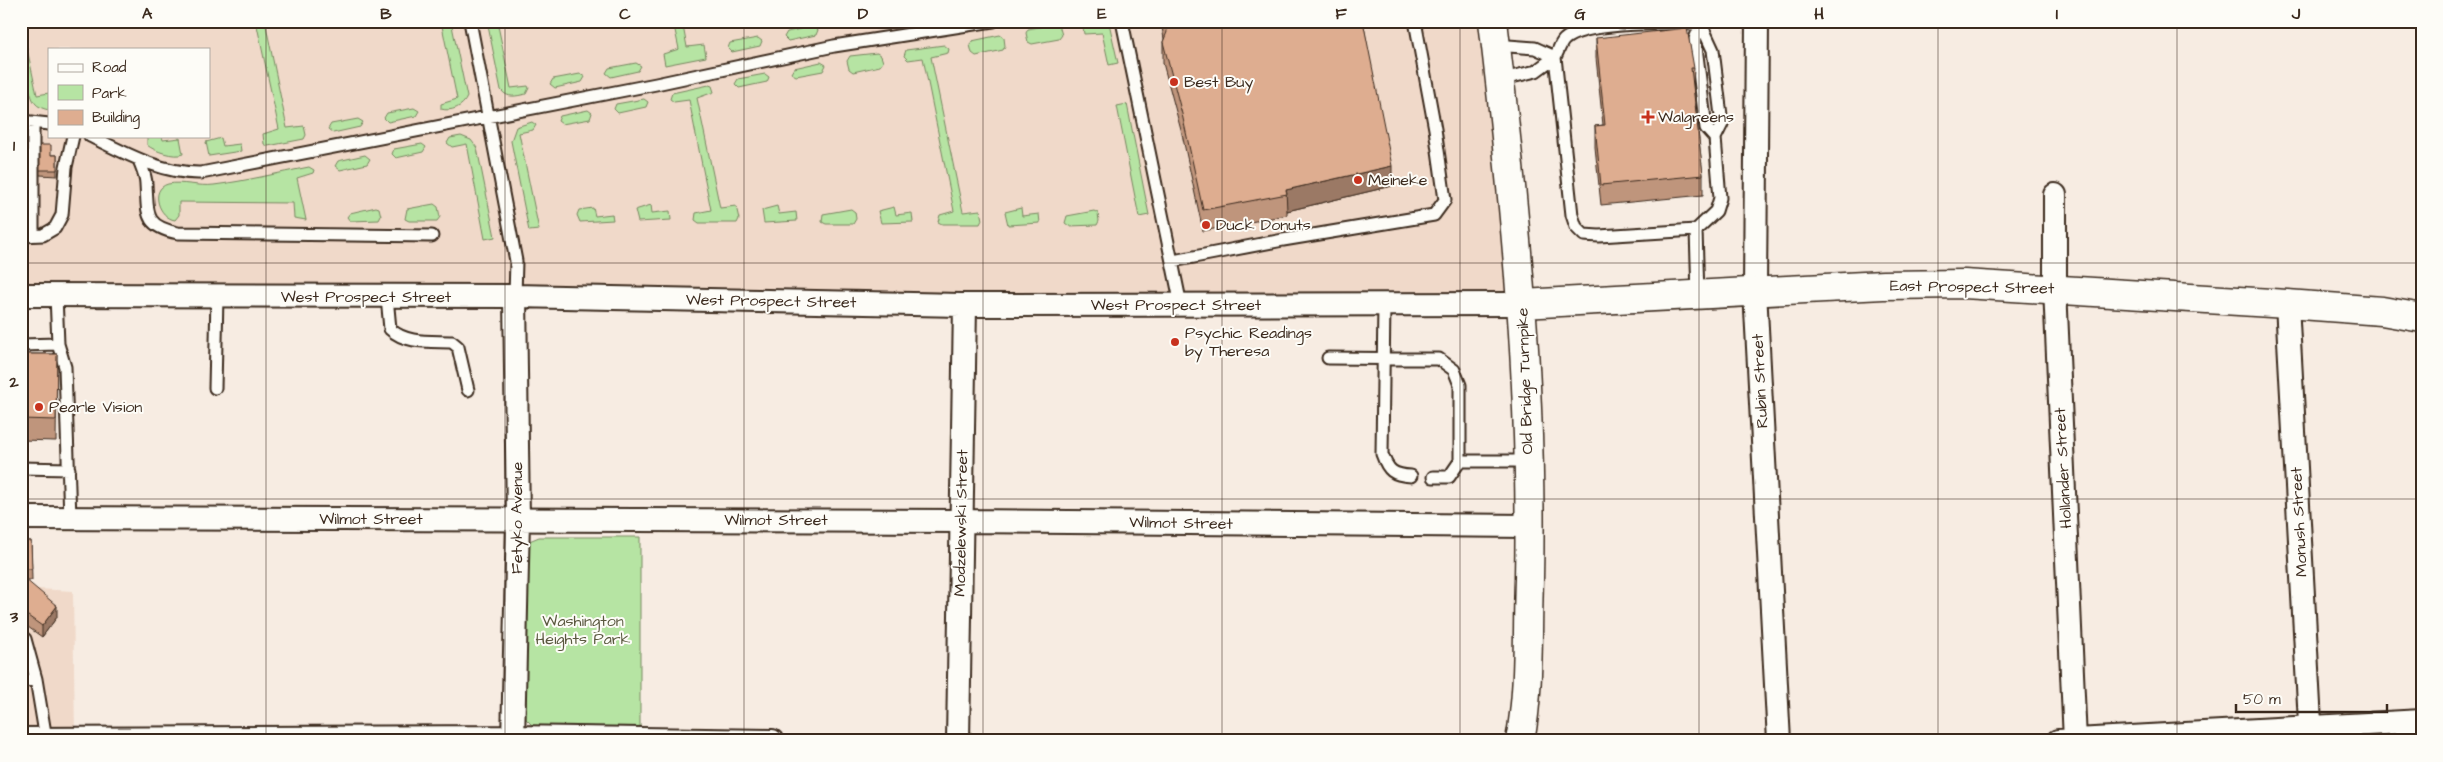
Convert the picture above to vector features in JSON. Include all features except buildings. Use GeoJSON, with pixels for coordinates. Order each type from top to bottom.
{"type":"FeatureCollection","features":[{"type":"Feature","properties":{"kind":"street","name":"Rubin Street"},"geometry":{"type":"LineString","coordinates":[[1757,21],[1755,291],[1779,741]]}},
{"type":"Feature","properties":{"kind":"street","name":"Old Bridge Turnpike"},"geometry":{"type":"LineString","coordinates":[[1494,33],[1518,243],[1528,461],[1530,526],[1526,710],[1520,741]]}},
{"type":"Feature","properties":{"kind":"street","name":"Hollander Street"},"geometry":{"type":"LineString","coordinates":[[2055,195],[2055,288],[2070,740]]}},
{"type":"Feature","properties":{"kind":"street","name":"East Prospect Street"},"geometry":{"type":"LineString","coordinates":[[1522,304],[1755,291],[1964,284],[2055,288],[2382,311],[2422,318]]}},
{"type":"Feature","properties":{"kind":"street","name":"West Prospect Street"},"geometry":{"type":"LineString","coordinates":[[21,295],[515,296],[965,305],[1522,304]]}},
{"type":"Feature","properties":{"kind":"street","name":"Fetyko Avenue"},"geometry":{"type":"LineString","coordinates":[[513,739],[518,519],[515,296]]}},
{"type":"Feature","properties":{"kind":"street","name":"Monush Street"},"geometry":{"type":"LineString","coordinates":[[2287,304],[2310,734]]}},
{"type":"Feature","properties":{"kind":"street","name":"Modzelewski Street"},"geometry":{"type":"LineString","coordinates":[[958,741],[965,305]]}},
{"type":"Feature","properties":{"kind":"street","name":"Wilmot Street"},"geometry":{"type":"LineString","coordinates":[[21,518],[961,521],[1530,526]]}},
{"type":"Feature","properties":{"kind":"street"},"geometry":{"type":"LineString","coordinates":[[2070,740],[2310,734],[2422,721]]}},
{"type":"Feature","properties":{"kind":"street"},"geometry":{"type":"LineString","coordinates":[[21,740],[513,739],[772,741]]}},
{"type":"Feature","properties":{"kind":"lane"},"geometry":{"type":"LineString","coordinates":[[470,21],[516,261],[515,296]]}},
{"type":"Feature","properties":{"kind":"lane"},"geometry":{"type":"LineString","coordinates":[[94,138],[139,160],[186,174],[201,173],[834,46],[993,21]]}},
{"type":"Feature","properties":{"kind":"lane"},"geometry":{"type":"LineString","coordinates":[[1122,21],[1181,305]]}},
{"type":"Feature","properties":{"kind":"lane"},"geometry":{"type":"LineString","coordinates":[[1173,261],[1283,240],[1434,215],[1445,200],[1436,129],[1415,21]]}},
{"type":"Feature","properties":{"kind":"lane"},"geometry":{"type":"LineString","coordinates":[[1499,80],[1536,71],[1555,57],[1564,40],[1576,32],[1599,26],[1700,22]]}},
{"type":"Feature","properties":{"kind":"lane"},"geometry":{"type":"LineString","coordinates":[[1555,57],[1572,215],[1576,228],[1584,235],[1599,236],[1696,230],[1716,211],[1720,198],[1716,138],[1722,124],[1713,50],[1700,22]]}},
{"type":"Feature","properties":{"kind":"lane"},"geometry":{"type":"LineString","coordinates":[[1700,22],[1695,39],[1706,128],[1716,138]]}},
{"type":"Feature","properties":{"kind":"lane"},"geometry":{"type":"LineString","coordinates":[[1494,33],[1555,57]]}},
{"type":"Feature","properties":{"kind":"lane"},"geometry":{"type":"LineString","coordinates":[[21,121],[48,124]]}},
{"type":"Feature","properties":{"kind":"lane"},"geometry":{"type":"LineString","coordinates":[[33,122],[27,236],[43,235],[55,228],[62,215],[66,168],[73,138]]}},
{"type":"Feature","properties":{"kind":"lane"},"geometry":{"type":"LineString","coordinates":[[139,160],[146,183],[146,206],[150,221],[161,229],[178,232],[432,236]]}},
{"type":"Feature","properties":{"kind":"lane"},"geometry":{"type":"LineString","coordinates":[[1696,230],[1698,295]]}},
{"type":"Feature","properties":{"kind":"lane"},"geometry":{"type":"LineString","coordinates":[[56,295],[58,344],[65,367],[70,519]]}},
{"type":"Feature","properties":{"kind":"lane"},"geometry":{"type":"LineString","coordinates":[[215,388],[217,296]]}},
{"type":"Feature","properties":{"kind":"lane"},"geometry":{"type":"LineString","coordinates":[[387,297],[390,329],[397,336],[411,340],[452,342],[458,347],[468,390]]}},
{"type":"Feature","properties":{"kind":"lane"},"geometry":{"type":"LineString","coordinates":[[1384,305],[1382,454],[1387,468],[1400,475],[1411,476]]}},
{"type":"Feature","properties":{"kind":"lane"},"geometry":{"type":"LineString","coordinates":[[21,345],[58,344]]}},
{"type":"Feature","properties":{"kind":"lane"},"geometry":{"type":"LineString","coordinates":[[1328,358],[1439,359],[1454,370],[1460,385],[1460,461],[1449,476],[1433,477]]}},
{"type":"Feature","properties":{"kind":"lane"},"geometry":{"type":"LineString","coordinates":[[1460,461],[1528,461]]}},
{"type":"Feature","properties":{"kind":"lane"},"geometry":{"type":"LineString","coordinates":[[21,468],[68,469]]}},
{"type":"Feature","properties":{"kind":"lane"},"geometry":{"type":"LineString","coordinates":[[21,636],[25,639],[36,679],[46,739]]}},
{"type":"Feature","properties":{"kind":"lane"},"geometry":{"type":"LineString","coordinates":[[21,682],[36,679]]}},
{"type":"Feature","properties":{"kind":"shaded area"},"geometry":{"type":"Polygon","coordinates":[[[21,21],[1493,21],[1522,304],[21,295],[21,21]]]}},
{"type":"Feature","properties":{"kind":"shaded area"},"geometry":{"type":"Polygon","coordinates":[[[21,588],[73,591],[75,739],[21,741],[21,588]]]}},
{"type":"Feature","properties":{"kind":"green space"},"geometry":{"type":"Polygon","coordinates":[[[21,21],[37,95],[48,93],[48,110],[38,106],[32,97],[22,39],[21,21]]]}},
{"type":"Feature","properties":{"kind":"green space"},"geometry":{"type":"Polygon","coordinates":[[[256,21],[265,21],[287,128],[304,126],[306,135],[304,139],[268,146],[264,144],[263,134],[279,129],[256,21]]]}},
{"type":"Feature","properties":{"kind":"green space"},"geometry":{"type":"Polygon","coordinates":[[[441,21],[451,21],[467,97],[460,106],[449,110],[441,109],[441,104],[457,99],[441,21]]]}},
{"type":"Feature","properties":{"kind":"green space"},"geometry":{"type":"Polygon","coordinates":[[[487,21],[497,21],[511,88],[528,86],[526,94],[509,96],[501,90],[487,21]]]}},
{"type":"Feature","properties":{"kind":"green space"},"geometry":{"type":"Polygon","coordinates":[[[673,21],[682,21],[687,47],[704,45],[706,57],[665,65],[663,54],[679,49],[673,21]]]}},
{"type":"Feature","properties":{"kind":"green space"},"geometry":{"type":"Polygon","coordinates":[[[1082,21],[1109,23],[1118,63],[1109,65],[1102,33],[1084,34],[1082,21]]]}},
{"type":"Feature","properties":{"kind":"green space"},"geometry":{"type":"Polygon","coordinates":[[[1059,25],[1062,35],[1059,39],[1032,44],[1028,42],[1026,33],[1028,29],[1059,25]]]}},
{"type":"Feature","properties":{"kind":"green space"},"geometry":{"type":"Polygon","coordinates":[[[814,26],[818,30],[816,35],[788,41],[784,37],[787,32],[814,26]]]}},
{"type":"Feature","properties":{"kind":"green space"},"geometry":{"type":"Polygon","coordinates":[[[1000,35],[1004,38],[1005,46],[1003,50],[976,56],[972,53],[970,45],[972,41],[1000,35]]]}},
{"type":"Feature","properties":{"kind":"green space"},"geometry":{"type":"Polygon","coordinates":[[[758,38],[762,41],[760,46],[732,52],[728,48],[730,43],[758,38]]]}},
{"type":"Feature","properties":{"kind":"green space"},"geometry":{"type":"Polygon","coordinates":[[[944,45],[949,49],[948,53],[931,57],[963,212],[980,210],[982,220],[980,224],[942,224],[938,222],[940,215],[954,211],[923,58],[908,60],[904,56],[906,50],[944,45]]]}},
{"type":"Feature","properties":{"kind":"green space"},"geometry":{"type":"Polygon","coordinates":[[[877,53],[881,56],[883,62],[880,66],[853,72],[849,69],[847,61],[850,56],[877,53]]]}},
{"type":"Feature","properties":{"kind":"green space"},"geometry":{"type":"Polygon","coordinates":[[[821,62],[826,65],[823,71],[796,76],[791,73],[794,68],[821,62]]]}},
{"type":"Feature","properties":{"kind":"green space"},"geometry":{"type":"Polygon","coordinates":[[[636,63],[641,66],[638,71],[611,77],[606,73],[609,68],[636,63]]]}},
{"type":"Feature","properties":{"kind":"green space"},"geometry":{"type":"Polygon","coordinates":[[[580,74],[585,77],[582,82],[555,88],[550,84],[553,79],[580,74]]]}},
{"type":"Feature","properties":{"kind":"green space"},"geometry":{"type":"Polygon","coordinates":[[[765,74],[769,77],[767,82],[739,88],[735,84],[738,79],[765,74]]]}},
{"type":"Feature","properties":{"kind":"green space"},"geometry":{"type":"Polygon","coordinates":[[[709,85],[712,86],[714,92],[697,98],[720,208],[736,206],[739,219],[737,223],[699,223],[695,220],[696,213],[711,210],[689,100],[674,102],[670,99],[672,93],[709,85]]]}},
{"type":"Feature","properties":{"kind":"green space"},"geometry":{"type":"Polygon","coordinates":[[[644,99],[648,102],[646,107],[618,113],[614,109],[616,104],[644,99]]]}},
{"type":"Feature","properties":{"kind":"green space"},"geometry":{"type":"Polygon","coordinates":[[[1127,104],[1149,215],[1139,217],[1117,106],[1127,104]]]}},
{"type":"Feature","properties":{"kind":"green space"},"geometry":{"type":"Polygon","coordinates":[[[414,108],[419,111],[416,116],[388,122],[384,118],[387,113],[414,108]]]}},
{"type":"Feature","properties":{"kind":"green space"},"geometry":{"type":"Polygon","coordinates":[[[588,110],[592,113],[590,119],[562,124],[558,121],[560,116],[588,110]]]}},
{"type":"Feature","properties":{"kind":"green space"},"geometry":{"type":"Polygon","coordinates":[[[358,119],[363,122],[360,127],[333,133],[328,129],[331,124],[358,119]]]}},
{"type":"Feature","properties":{"kind":"green space"},"geometry":{"type":"Polygon","coordinates":[[[532,122],[536,125],[533,130],[519,133],[539,230],[529,231],[511,141],[516,127],[532,122]]]}},
{"type":"Feature","properties":{"kind":"green space"},"geometry":{"type":"Polygon","coordinates":[[[461,136],[471,140],[477,148],[495,237],[485,239],[467,144],[452,147],[447,143],[450,138],[461,136]]]}},
{"type":"Feature","properties":{"kind":"green space"},"geometry":{"type":"Polygon","coordinates":[[[147,138],[162,138],[163,140],[180,138],[183,154],[164,153],[154,150],[147,145],[147,138]]]}},
{"type":"Feature","properties":{"kind":"green space"},"geometry":{"type":"Polygon","coordinates":[[[221,138],[223,146],[240,144],[241,151],[209,156],[206,142],[221,138]]]}},
{"type":"Feature","properties":{"kind":"green space"},"geometry":{"type":"Polygon","coordinates":[[[422,144],[426,147],[423,152],[396,158],[392,154],[394,149],[422,144]]]}},
{"type":"Feature","properties":{"kind":"green space"},"geometry":{"type":"Polygon","coordinates":[[[365,155],[370,159],[367,164],[340,170],[335,166],[338,161],[365,155]]]}},
{"type":"Feature","properties":{"kind":"green space"},"geometry":{"type":"Polygon","coordinates":[[[309,167],[314,170],[313,173],[297,178],[306,220],[294,218],[293,203],[179,202],[179,215],[175,220],[164,214],[158,203],[159,191],[168,184],[214,185],[309,167]]]}},
{"type":"Feature","properties":{"kind":"green space"},"geometry":{"type":"Polygon","coordinates":[[[434,204],[438,207],[440,217],[437,221],[409,221],[405,219],[407,209],[434,204]]]}},
{"type":"Feature","properties":{"kind":"green space"},"geometry":{"type":"Polygon","coordinates":[[[651,205],[652,213],[670,211],[671,220],[638,222],[635,210],[651,205]]]}},
{"type":"Feature","properties":{"kind":"green space"},"geometry":{"type":"Polygon","coordinates":[[[777,206],[779,214],[796,212],[797,221],[764,223],[762,210],[777,206]]]}},
{"type":"Feature","properties":{"kind":"green space"},"geometry":{"type":"Polygon","coordinates":[[[894,207],[896,215],[912,213],[913,222],[881,223],[878,211],[894,207]]]}},
{"type":"Feature","properties":{"kind":"green space"},"geometry":{"type":"Polygon","coordinates":[[[379,208],[381,216],[379,220],[350,221],[347,217],[350,213],[379,208]]]}},
{"type":"Feature","properties":{"kind":"green space"},"geometry":{"type":"Polygon","coordinates":[[[593,208],[595,216],[612,214],[613,220],[580,222],[577,215],[579,210],[593,208]]]}},
{"type":"Feature","properties":{"kind":"green space"},"geometry":{"type":"Polygon","coordinates":[[[1021,208],[1022,216],[1039,214],[1040,223],[1008,225],[1005,212],[1021,208]]]}},
{"type":"Feature","properties":{"kind":"green space"},"geometry":{"type":"Polygon","coordinates":[[[851,209],[855,212],[856,219],[853,224],[826,224],[822,222],[823,214],[851,209]]]}},
{"type":"Feature","properties":{"kind":"green space"},"geometry":{"type":"Polygon","coordinates":[[[1094,211],[1098,213],[1099,221],[1097,225],[1069,226],[1065,223],[1067,216],[1094,211]]]}},
{"type":"Feature","properties":{"kind":"green space","name":"Washington Heights Park"},"geometry":{"type":"Polygon","coordinates":[[[539,537],[640,537],[640,728],[536,729],[526,719],[527,542],[539,537]]]}},
{"type":"Feature","properties":{"kind":"place","name":"Best Buy"},"geometry":{"type":"Point","coordinates":[1174,82]}},
{"type":"Feature","properties":{"kind":"place","name":"Walgreens"},"geometry":{"type":"Point","coordinates":[1648,117]}},
{"type":"Feature","properties":{"kind":"place","name":"Meineke"},"geometry":{"type":"Point","coordinates":[1358,180]}},
{"type":"Feature","properties":{"kind":"place","name":"Duck Donuts"},"geometry":{"type":"Point","coordinates":[1206,225]}},
{"type":"Feature","properties":{"kind":"place","name":"Psychic Readings by Theresa"},"geometry":{"type":"Point","coordinates":[1175,342]}},
{"type":"Feature","properties":{"kind":"place","name":"Pearle Vision"},"geometry":{"type":"Point","coordinates":[39,407]}}]}
